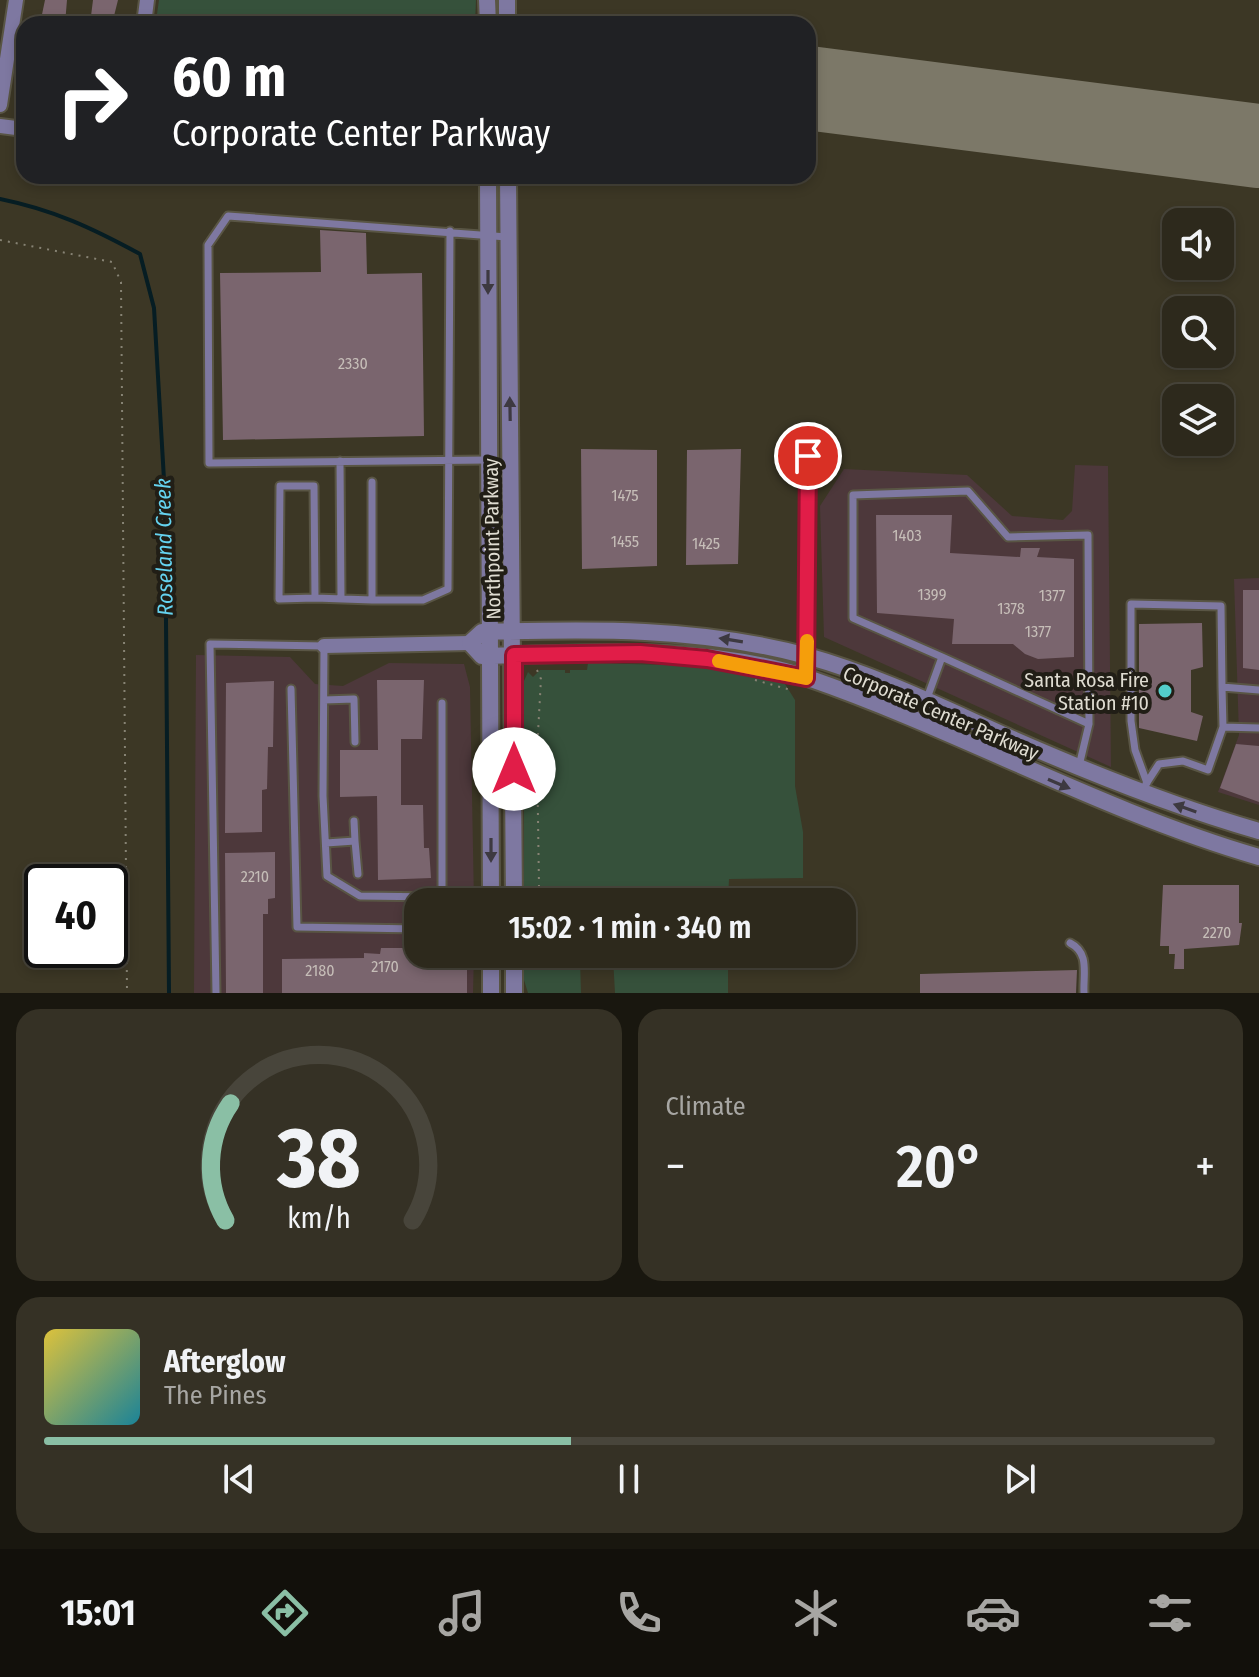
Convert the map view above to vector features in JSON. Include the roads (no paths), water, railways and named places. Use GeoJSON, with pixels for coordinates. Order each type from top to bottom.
{"type":"FeatureCollection","features":[{"type":"Feature","properties":{"kind":"street"},"geometry":{"type":"LineString","coordinates":[[0,105],[16,0]]}},
{"type":"Feature","properties":{"kind":"street","name":"Northpoint Parkway"},"geometry":{"type":"LineString","coordinates":[[488,184],[491,888]]}},
{"type":"Feature","properties":{"kind":"street","name":"Northpoint Parkway"},"geometry":{"type":"LineString","coordinates":[[508,184],[514,888]]}},
{"type":"Feature","properties":{"kind":"street"},"geometry":{"type":"LineString","coordinates":[[806,678],[808,456]]}},
{"type":"Feature","properties":{"kind":"street","name":"Corporate Center Parkway"},"geometry":{"type":"LineString","coordinates":[[470,643],[482,632],[671,633],[734,640],[807,656],[872,678],[1079,768],[1145,788],[1259,831]]}},
{"type":"Feature","properties":{"kind":"street"},"geometry":{"type":"LineString","coordinates":[[324,646],[470,643],[482,656],[490,655]]}},
{"type":"Feature","properties":{"kind":"street","name":"Corporate Center Parkway"},"geometry":{"type":"LineString","coordinates":[[490,655],[640,653],[707,659],[806,678],[906,717],[1134,816],[1259,857]]}},
{"type":"Feature","properties":{"kind":"street"},"geometry":{"type":"LineString","coordinates":[[491,968],[491,993]]}},
{"type":"Feature","properties":{"kind":"street"},"geometry":{"type":"LineString","coordinates":[[514,968],[514,993]]}},
{"type":"Feature","properties":{"kind":"lane"},"geometry":{"type":"LineString","coordinates":[[490,459],[209,463],[208,245],[228,216],[450,231],[488,238],[508,237]]}},
{"type":"Feature","properties":{"kind":"lane"},"geometry":{"type":"LineString","coordinates":[[315,598],[314,486],[280,486],[279,599],[315,598],[341,597],[423,600],[448,589],[450,231]]}},
{"type":"Feature","properties":{"kind":"lane"},"geometry":{"type":"LineString","coordinates":[[340,461],[341,597]]}},
{"type":"Feature","properties":{"kind":"lane"},"geometry":{"type":"LineString","coordinates":[[372,482],[372,600]]}},
{"type":"Feature","properties":{"kind":"lane"},"geometry":{"type":"LineString","coordinates":[[1079,768],[1089,724],[1088,535],[1008,537],[968,491],[853,495],[853,618],[1089,724]]}},
{"type":"Feature","properties":{"kind":"lane"},"geometry":{"type":"LineString","coordinates":[[1131,604],[1221,606],[1223,727],[1208,770],[1183,761],[1159,764],[1145,788],[1131,721],[1131,604]]}},
{"type":"Feature","properties":{"kind":"lane"},"geometry":{"type":"LineString","coordinates":[[216,993],[210,644],[324,646],[327,876],[360,896],[404,898]]}},
{"type":"Feature","properties":{"kind":"lane"},"geometry":{"type":"LineString","coordinates":[[926,701],[942,657]]}},
{"type":"Feature","properties":{"kind":"lane"},"geometry":{"type":"LineString","coordinates":[[1222,687],[1259,690]]}},
{"type":"Feature","properties":{"kind":"lane"},"geometry":{"type":"LineString","coordinates":[[291,689],[297,927],[404,929]]}},
{"type":"Feature","properties":{"kind":"lane"},"geometry":{"type":"LineString","coordinates":[[324,700],[354,699],[355,742]]}},
{"type":"Feature","properties":{"kind":"lane"},"geometry":{"type":"LineString","coordinates":[[440,888],[442,703]]}},
{"type":"Feature","properties":{"kind":"lane"},"geometry":{"type":"LineString","coordinates":[[1223,727],[1259,728]]}},
{"type":"Feature","properties":{"kind":"lane"},"geometry":{"type":"LineString","coordinates":[[354,821],[358,874]]}},
{"type":"Feature","properties":{"kind":"lane"},"geometry":{"type":"LineString","coordinates":[[326,843],[355,841]]}},
{"type":"Feature","properties":{"kind":"lane"},"geometry":{"type":"LineString","coordinates":[[1070,943],[1084,956],[1084,993]]}},
{"type":"Feature","properties":{"kind":"waterway","name":"Roseland Creek"},"geometry":{"type":"LineString","coordinates":[[0,199],[72,221],[140,254],[154,308],[165,497],[169,993]]}},
{"type":"Feature","properties":{"kind":"place","name":"Santa Rosa Fire Station #10"},"geometry":{"type":"Point","coordinates":[1165,691]}}]}
